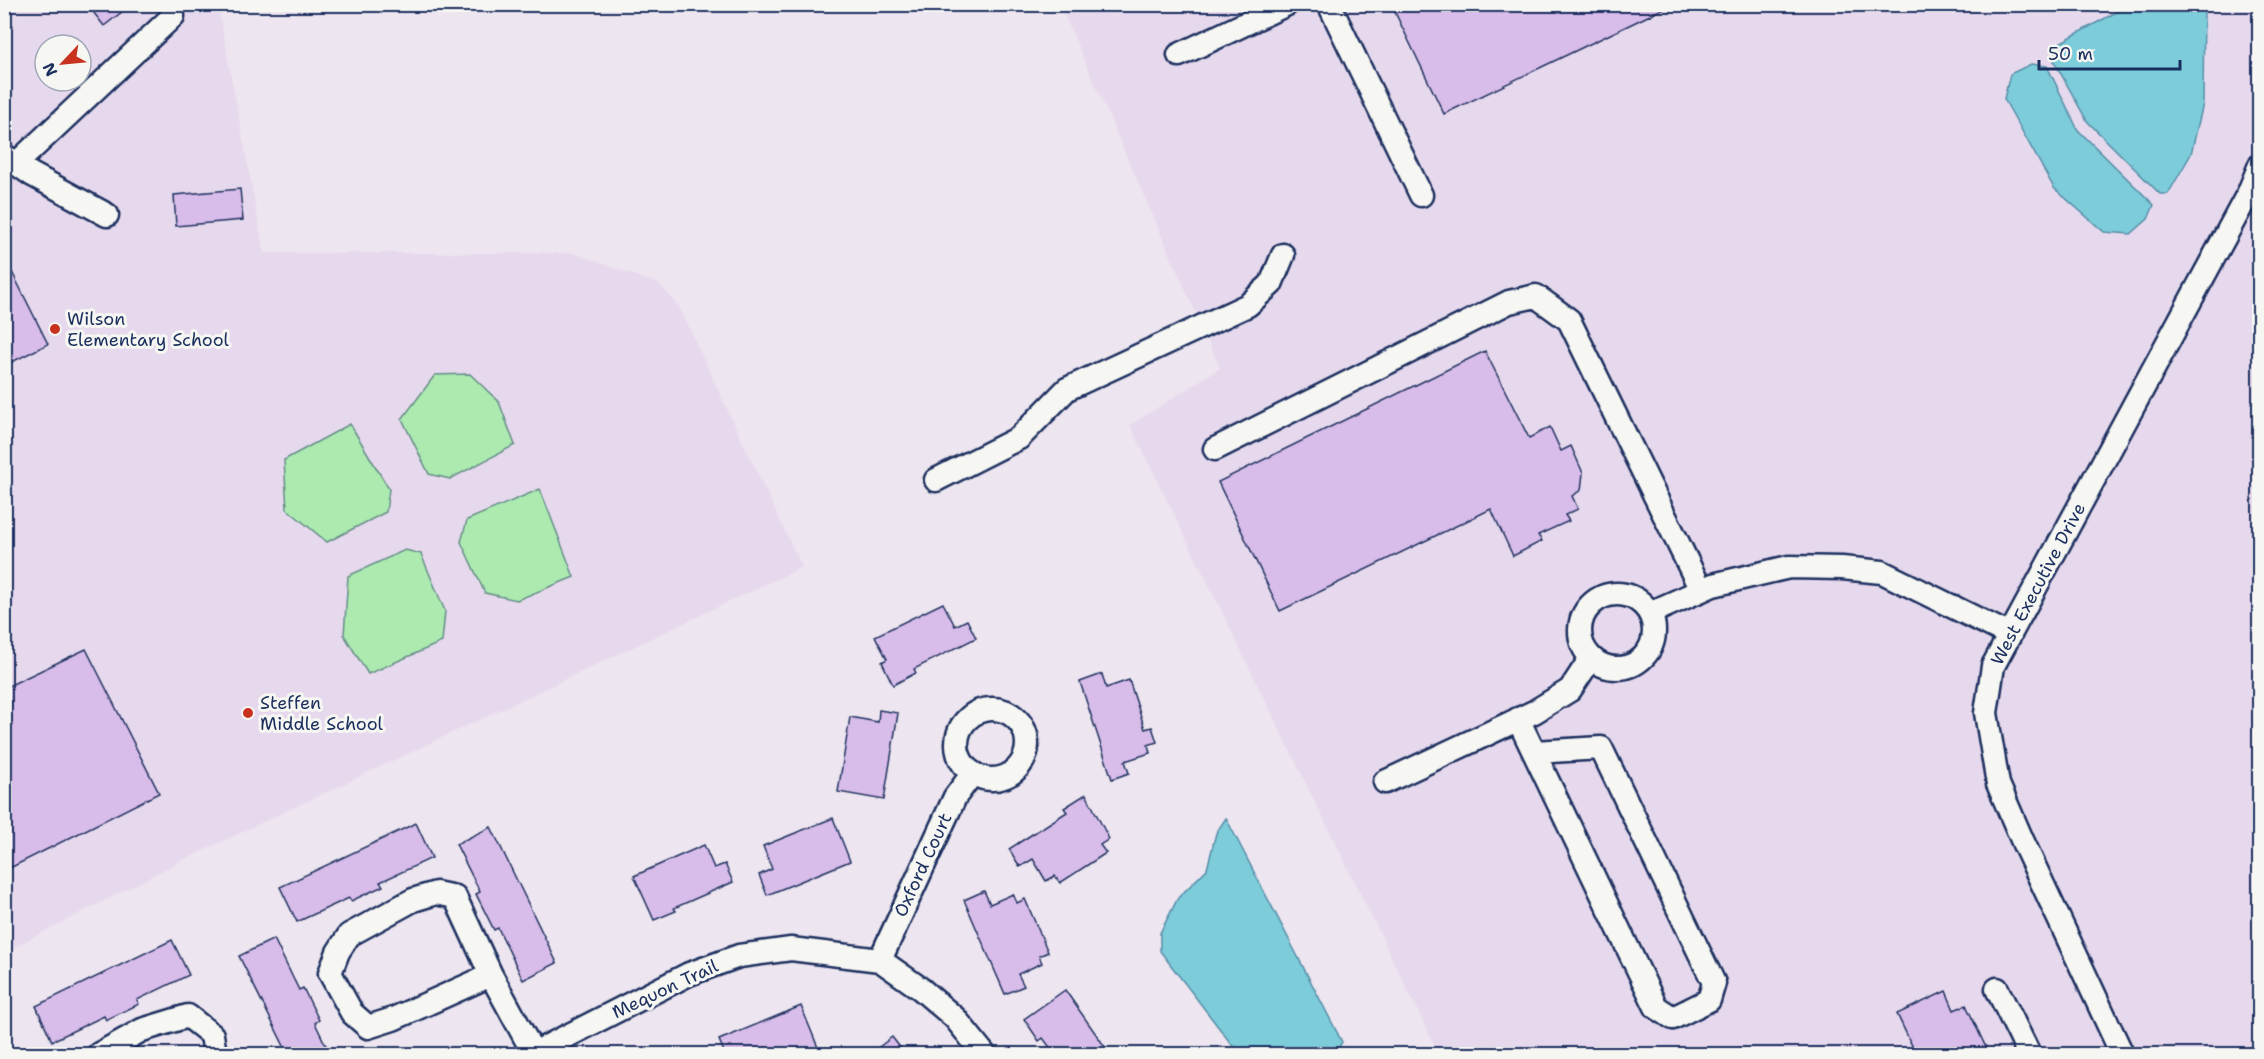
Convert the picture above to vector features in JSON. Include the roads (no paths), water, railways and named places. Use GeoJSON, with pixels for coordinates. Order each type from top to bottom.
{"type":"FeatureCollection","features":[{"type":"Feature","properties":{"kind":"street"},"geometry":{"type":"LineString","coordinates":[[1179,56],[1287,4]]}},
{"type":"Feature","properties":{"kind":"street"},"geometry":{"type":"LineString","coordinates":[[1329,4],[1421,195]]}},
{"type":"Feature","properties":{"kind":"street"},"geometry":{"type":"LineString","coordinates":[[107,215],[10,160],[173,16]]}},
{"type":"Feature","properties":{"kind":"street","name":"West Executive Drive"},"geometry":{"type":"LineString","coordinates":[[2122,1054],[1998,784],[1986,713],[1993,666],[2249,192],[2259,165]]}},
{"type":"Feature","properties":{"kind":"street"},"geometry":{"type":"LineString","coordinates":[[936,480],[1019,438],[1067,389],[1248,305],[1271,284],[1283,255]]}},
{"type":"Feature","properties":{"kind":"street"},"geometry":{"type":"LineString","coordinates":[[1215,448],[1509,302],[1536,296],[1569,320],[1701,590]]}},
{"type":"Feature","properties":{"kind":"street"},"geometry":{"type":"LineString","coordinates":[[1650,613],[1713,585],[1789,567],[1842,568],[1882,572],[2010,635]]}},
{"type":"Feature","properties":{"kind":"street"},"geometry":{"type":"LineString","coordinates":[[1618,593],[1631,596],[1650,613],[1654,624],[1651,647],[1635,664],[1612,668],[1591,658],[1583,648],[1579,636],[1580,622],[1585,610],[1605,595],[1618,593]]}},
{"type":"Feature","properties":{"kind":"street"},"geometry":{"type":"LineString","coordinates":[[1385,782],[1518,719],[1570,690],[1591,658]]}},
{"type":"Feature","properties":{"kind":"street"},"geometry":{"type":"LineString","coordinates":[[1518,719],[1534,753],[1656,1007],[1673,1018],[1709,1000],[1714,983],[1601,748],[1534,753]]}},
{"type":"Feature","properties":{"kind":"street","name":"Oxford Court"},"geometry":{"type":"LineString","coordinates":[[880,960],[955,797],[973,773]]}},
{"type":"Feature","properties":{"kind":"street"},"geometry":{"type":"LineString","coordinates":[[491,975],[393,1019],[368,1027],[352,1013],[330,973],[338,952],[349,935],[413,900],[436,893],[455,897],[491,975],[533,1054]]}},
{"type":"Feature","properties":{"kind":"street","name":"Mequon Trail"},"geometry":{"type":"LineString","coordinates":[[533,1054],[689,974],[739,956],[791,948],[880,960],[921,988],[955,1018],[984,1054]]}},
{"type":"Feature","properties":{"kind":"street"},"geometry":{"type":"LineString","coordinates":[[1997,989],[2029,1054]]}},
{"type":"Feature","properties":{"kind":"street"},"geometry":{"type":"LineString","coordinates":[[99,1054],[142,1030],[188,1016],[212,1035],[215,1054]]}},
{"type":"Feature","properties":{"kind":"water"},"geometry":{"type":"Polygon","coordinates":[[[2129,5],[2204,5],[2203,104],[2191,154],[2168,194],[2160,194],[2087,121],[2054,61],[2056,45],[2129,5]]]}},
{"type":"Feature","properties":{"kind":"water"},"geometry":{"type":"Polygon","coordinates":[[[2031,64],[2047,66],[2078,130],[2154,205],[2148,219],[2131,234],[2104,232],[2054,188],[2004,99],[2010,74],[2031,64]]]}},
{"type":"Feature","properties":{"kind":"water"},"geometry":{"type":"Polygon","coordinates":[[[1226,818],[1342,1042],[1335,1054],[1239,1054],[1160,951],[1160,933],[1178,898],[1207,869],[1216,833],[1226,818]]]}},
{"type":"Feature","properties":{"kind":"place","name":"Wilson Elementary School"},"geometry":{"type":"Point","coordinates":[55,329]}},
{"type":"Feature","properties":{"kind":"place","name":"Steffen Middle School"},"geometry":{"type":"Point","coordinates":[248,713]}}]}
